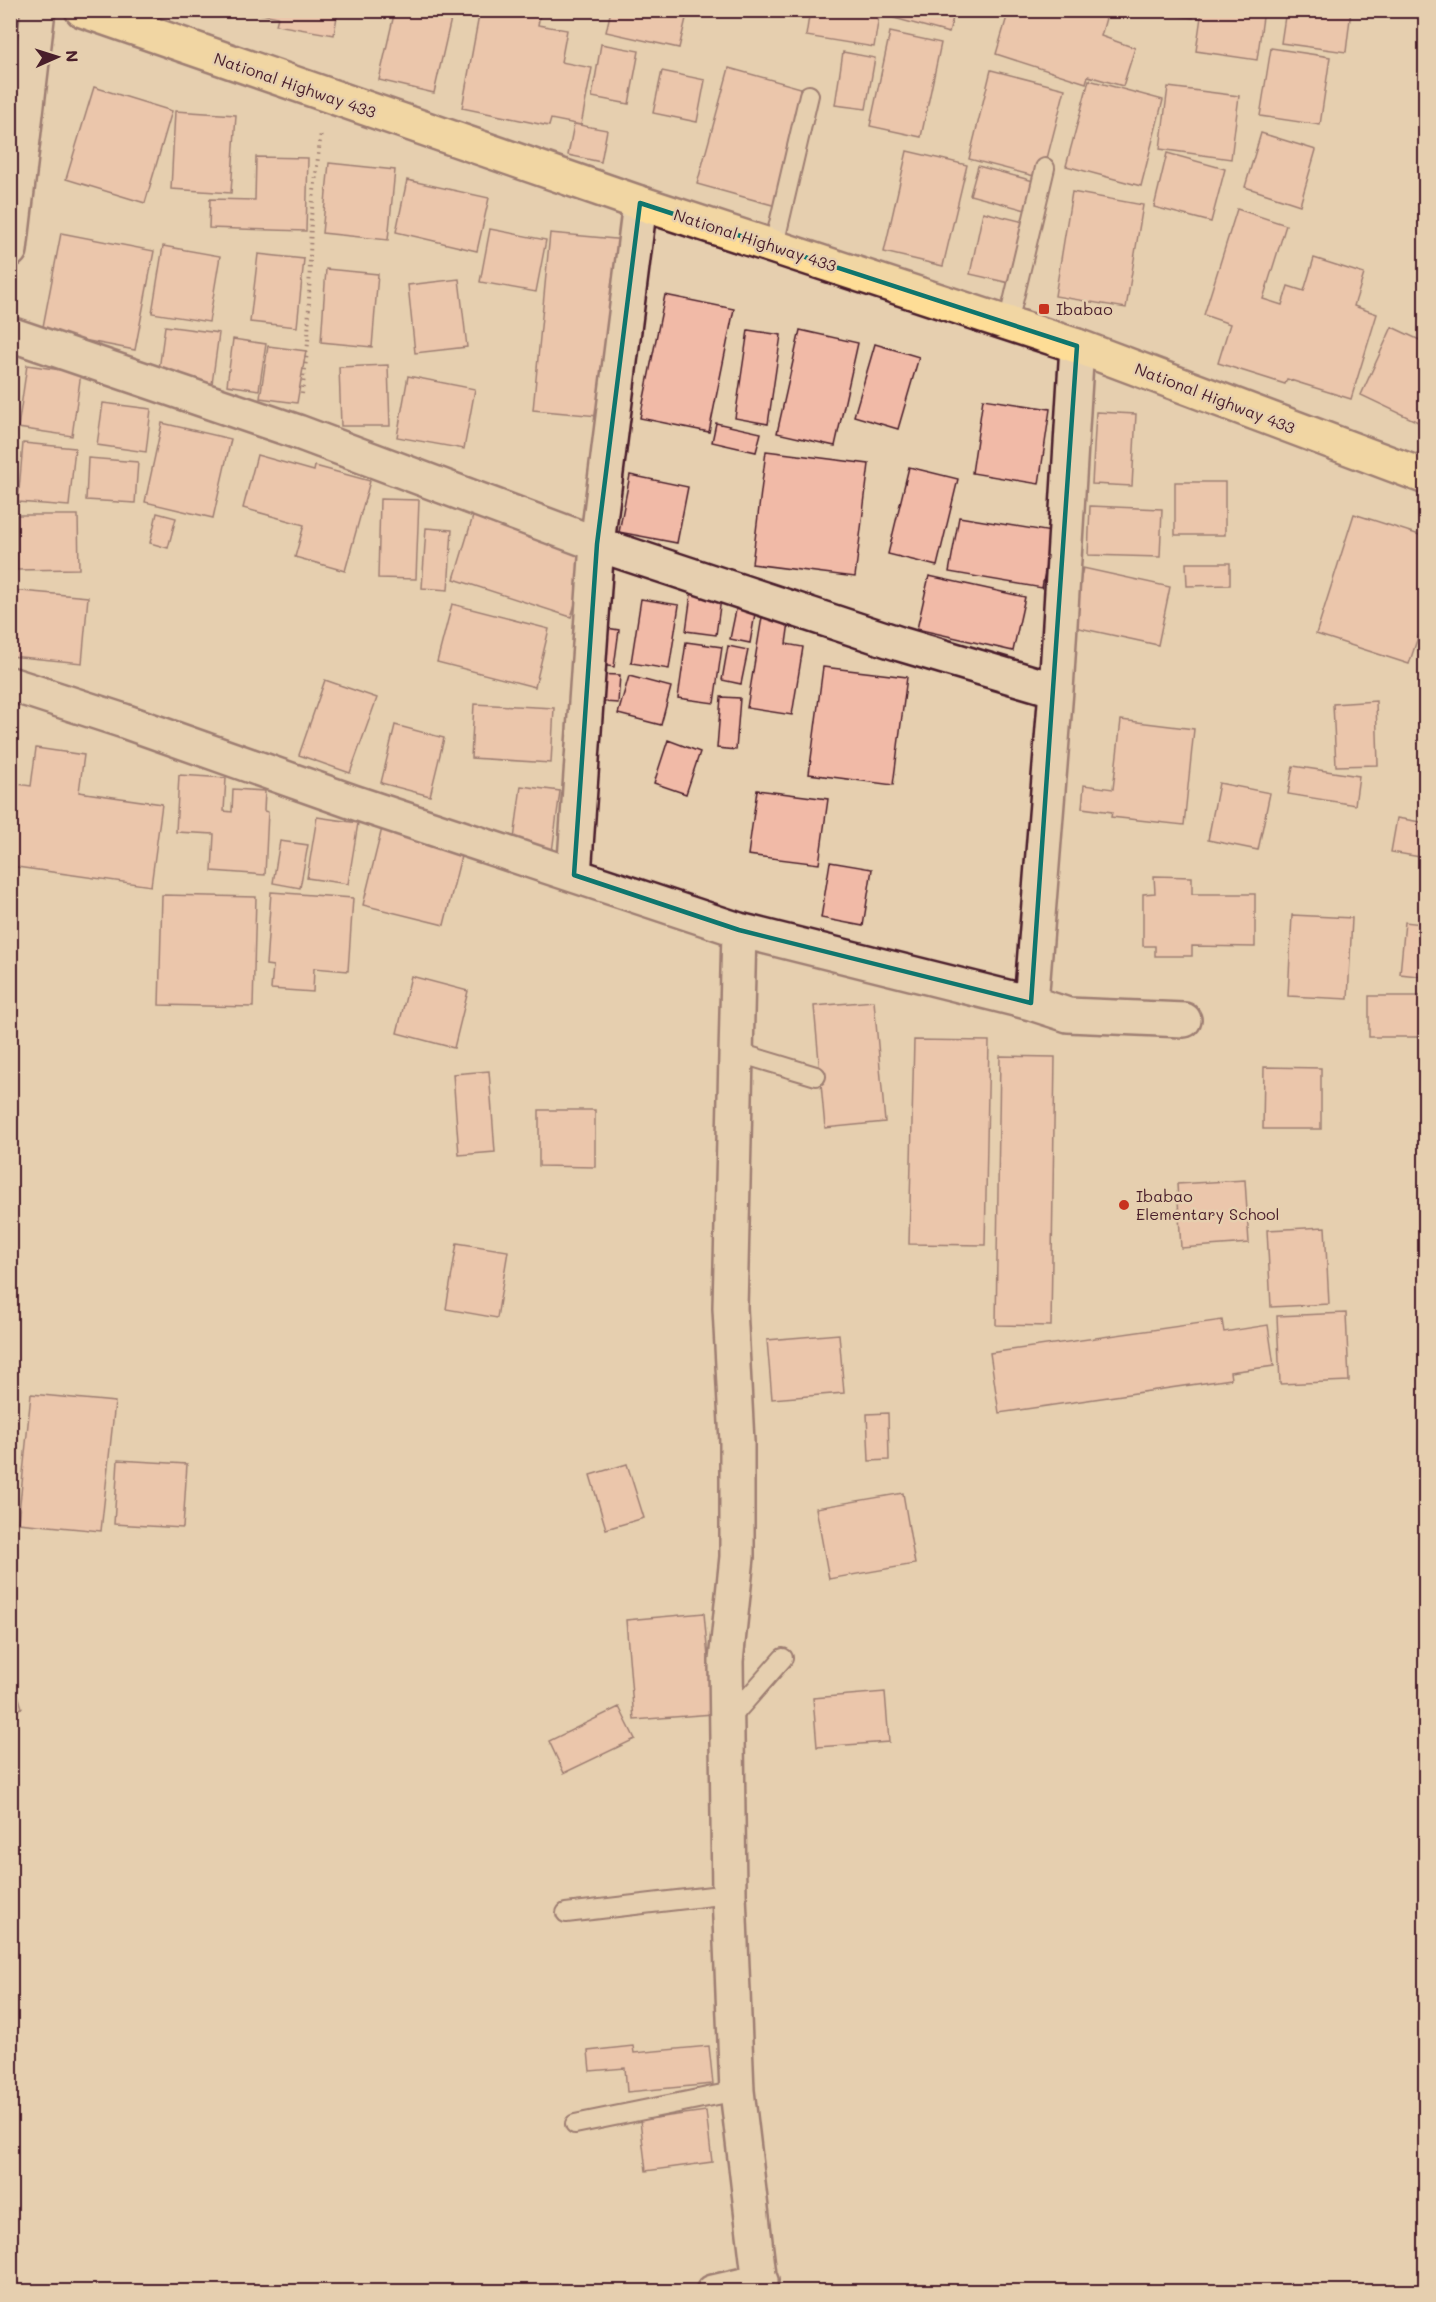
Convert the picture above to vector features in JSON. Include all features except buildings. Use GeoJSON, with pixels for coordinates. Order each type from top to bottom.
{"type":"FeatureCollection","features":[{"type":"Feature","properties":{"kind":"main road","name":"National Highway 433"},"geometry":{"type":"LineString","coordinates":[[82,10],[640,203],[1077,346],[1425,477]]}},
{"type":"Feature","properties":{"kind":"street"},"geometry":{"type":"LineString","coordinates":[[10,250],[38,10]]}},
{"type":"Feature","properties":{"kind":"street"},"geometry":{"type":"LineString","coordinates":[[574,875],[597,544],[640,203]]}},
{"type":"Feature","properties":{"kind":"street"},"geometry":{"type":"LineString","coordinates":[[10,334],[298,432],[597,544],[900,644],[1056,690]]}},
{"type":"Feature","properties":{"kind":"street"},"geometry":{"type":"LineString","coordinates":[[1030,1003],[1056,690],[1077,346]]}},
{"type":"Feature","properties":{"kind":"street"},"geometry":{"type":"LineString","coordinates":[[10,684],[353,802],[739,930],[1030,1003],[1068,1015],[1184,1020]]}},
{"type":"Feature","properties":{"kind":"street"},"geometry":{"type":"LineString","coordinates":[[713,2292],[761,2286],[737,2091],[729,1894],[726,1661],[737,1557],[737,1442],[730,1308],[739,930]]}},
{"type":"Feature","properties":{"kind":"lane"},"geometry":{"type":"LineString","coordinates":[[774,245],[809,95]]}},
{"type":"Feature","properties":{"kind":"lane"},"geometry":{"type":"LineString","coordinates":[[1008,323],[1045,168]]}},
{"type":"Feature","properties":{"kind":"lane"},"geometry":{"type":"LineString","coordinates":[[736,1052],[816,1076]]}},
{"type":"Feature","properties":{"kind":"lane"},"geometry":{"type":"LineString","coordinates":[[727,1722],[783,1658]]}},
{"type":"Feature","properties":{"kind":"lane"},"geometry":{"type":"LineString","coordinates":[[566,1913],[729,1894]]}},
{"type":"Feature","properties":{"kind":"lane"},"geometry":{"type":"LineString","coordinates":[[575,2124],[737,2091]]}},
{"type":"Feature","properties":{"kind":"path"},"geometry":{"type":"LineString","coordinates":[[298,432],[308,343],[311,217],[326,96]]}},
{"type":"Feature","properties":{"kind":"highlighted area"},"geometry":{"type":"Polygon","coordinates":[[[640,203],[1077,346],[1031,1003],[739,930],[574,875],[597,544],[640,203]]]}},
{"type":"Feature","properties":{"kind":"place","name":"Ibabao"},"geometry":{"type":"Point","coordinates":[1044,309]}},
{"type":"Feature","properties":{"kind":"place","name":"Ibabao Elementary School"},"geometry":{"type":"Point","coordinates":[1124,1205]}}]}
